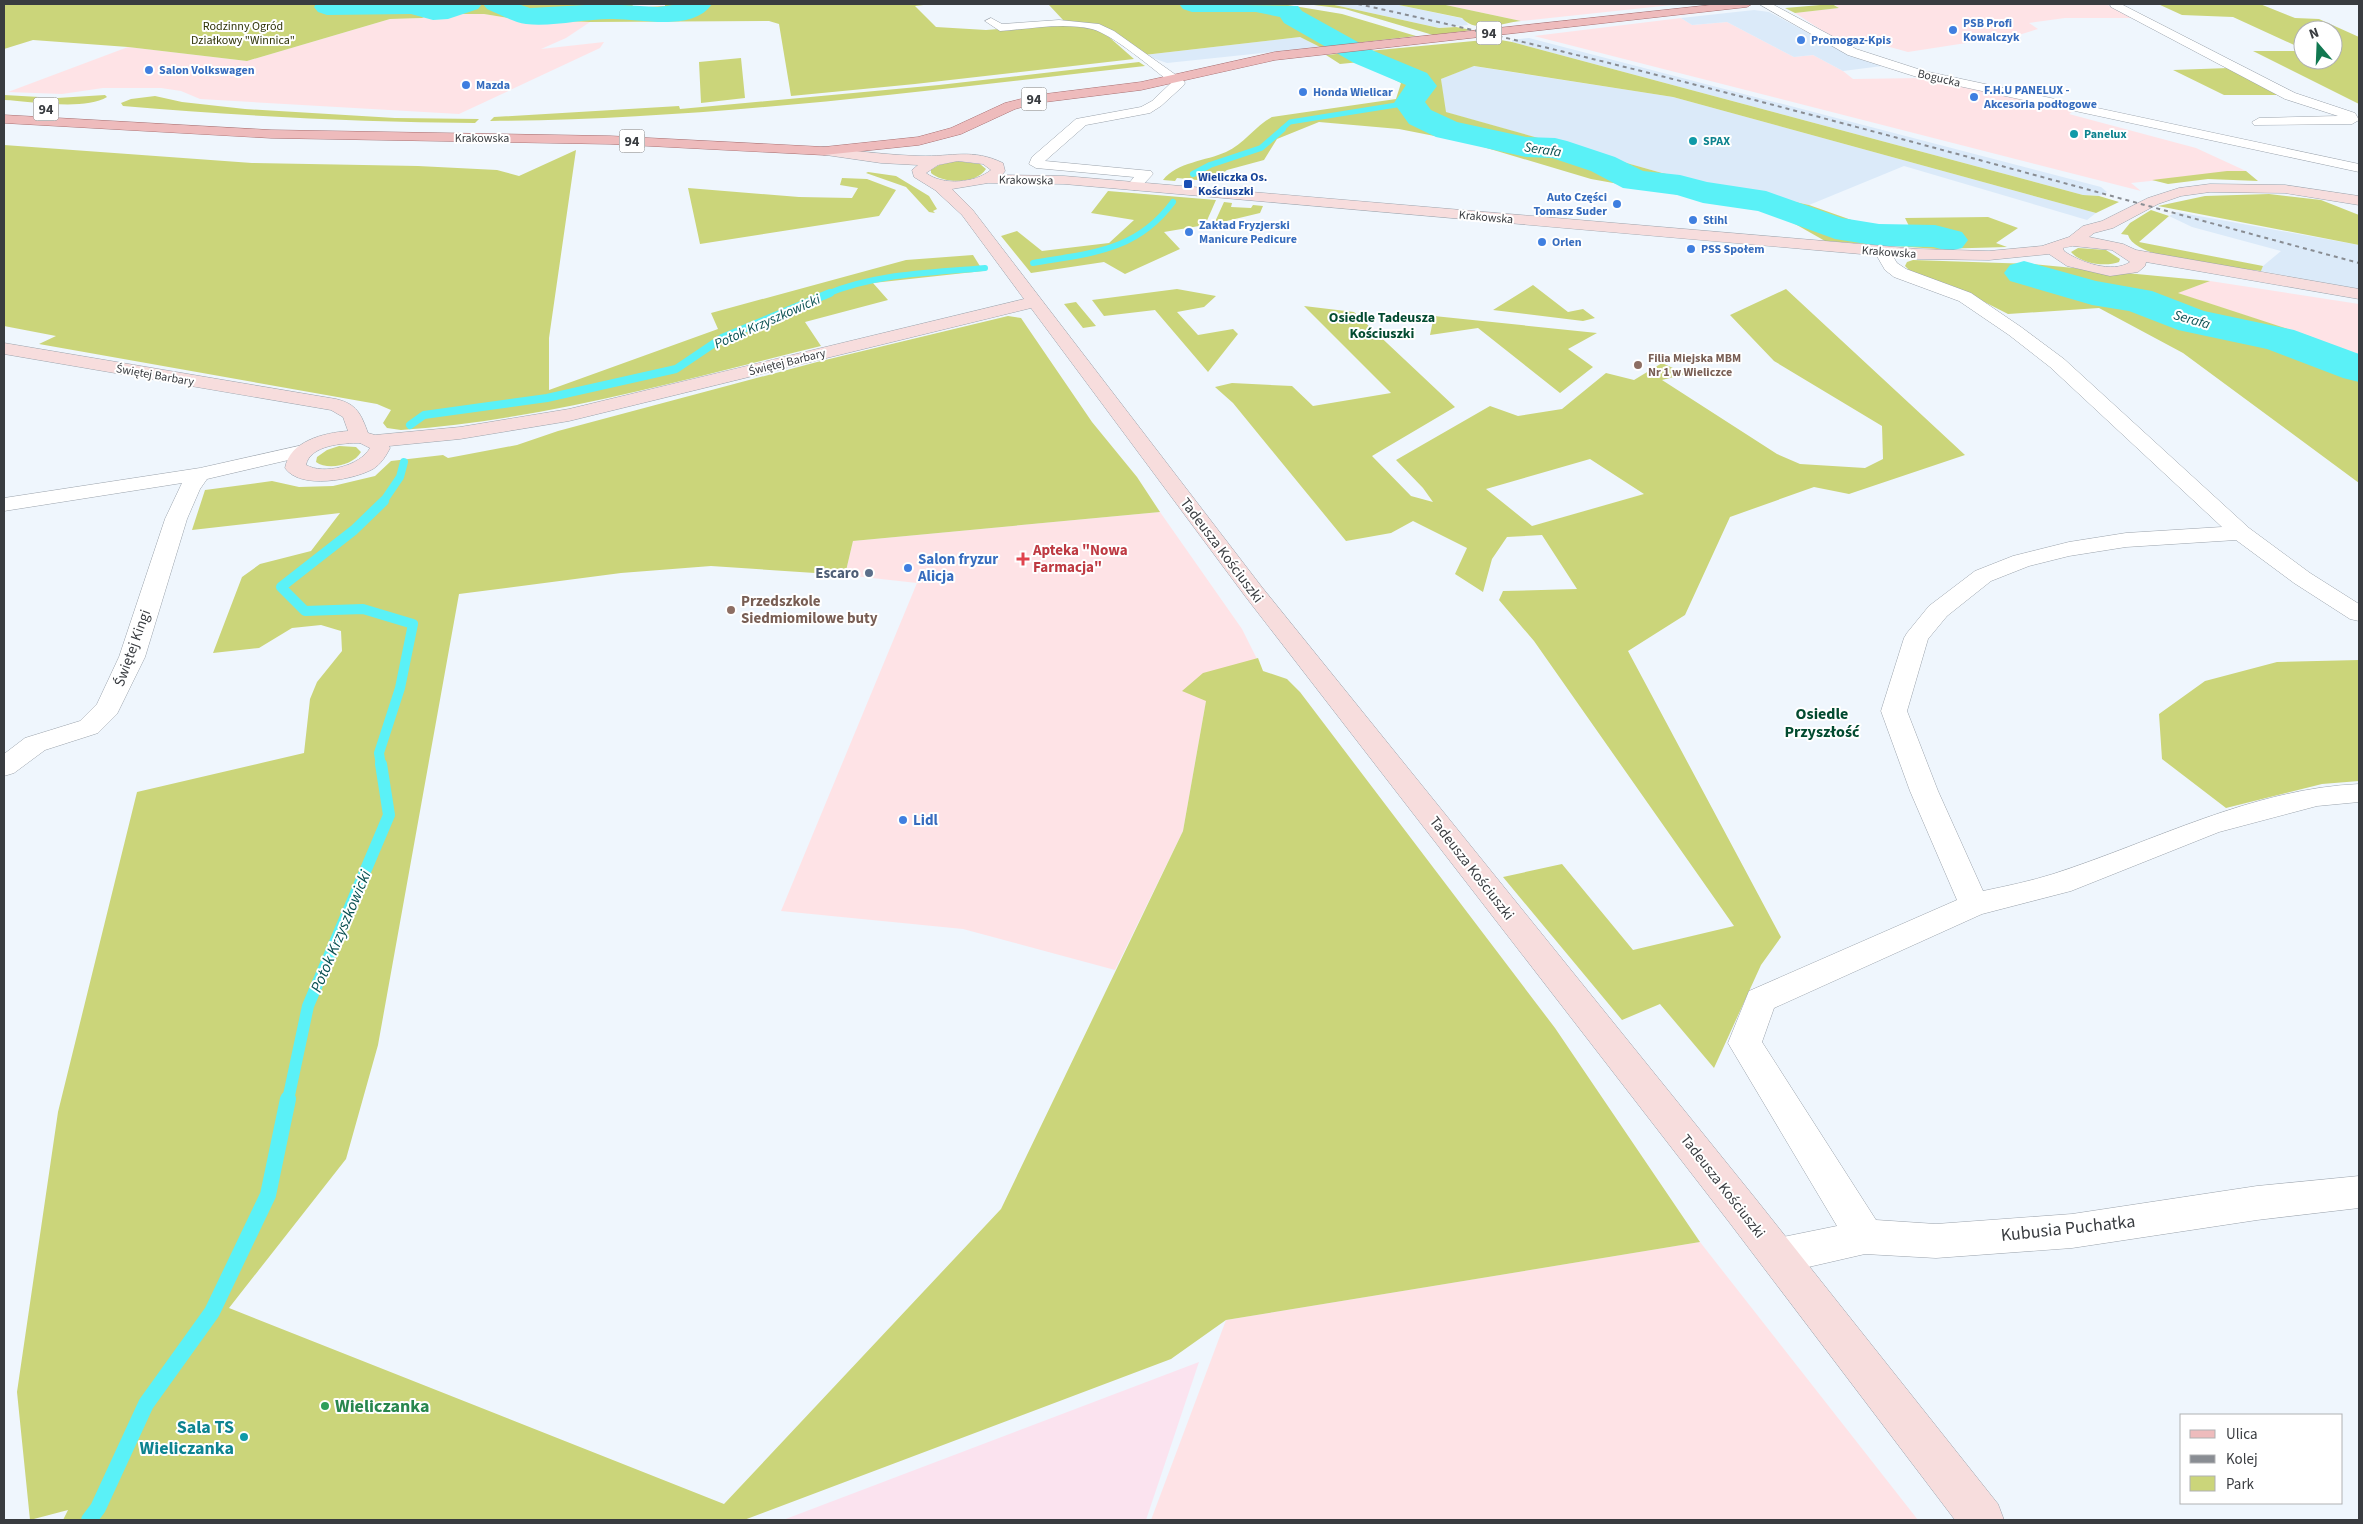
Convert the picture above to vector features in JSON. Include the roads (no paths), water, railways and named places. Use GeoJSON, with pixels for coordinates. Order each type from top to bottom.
{"type":"FeatureCollection","features":[{"type":"Feature","properties":{"kind":"main road","name":"94"},"geometry":{"type":"LineString","coordinates":[[824,151],[878,147],[919,141],[956,131],[1010,106],[1037,98],[1141,86],[1249,60],[1315,51],[1747,4]]}},
{"type":"Feature","properties":{"kind":"main road","name":"94"},"geometry":{"type":"LineString","coordinates":[[4,106],[88,111],[82,124]]}},
{"type":"Feature","properties":{"kind":"main road","name":"Krakowska"},"geometry":{"type":"LineString","coordinates":[[4,119],[307,136],[610,140],[824,151]]}},
{"type":"Feature","properties":{"kind":"street","name":"Bogucka"},"geometry":{"type":"LineString","coordinates":[[1764,4],[1852,52],[1921,74],[2359,168]]}},
{"type":"Feature","properties":{"kind":"street"},"geometry":{"type":"LineString","coordinates":[[2115,5],[2290,96],[2350,116],[2352,120],[2345,121],[2259,122],[2302,153],[2301,156]]}},
{"type":"Feature","properties":{"kind":"street"},"geometry":{"type":"LineString","coordinates":[[991,21],[1000,28],[1060,23],[1095,26],[1110,33],[1143,59],[1179,83],[1152,107],[1116,116],[1090,118],[1081,122],[1036,160],[1036,164],[1146,174],[1134,186]]}},
{"type":"Feature","properties":{"kind":"street","name":"Krakowska"},"geometry":{"type":"LineString","coordinates":[[824,151],[881,159],[934,161],[973,158],[991,162],[987,177]]}},
{"type":"Feature","properties":{"kind":"street","name":"Krakowska"},"geometry":{"type":"LineString","coordinates":[[881,159],[919,170]]}},
{"type":"Feature","properties":{"kind":"street"},"geometry":{"type":"LineString","coordinates":[[919,170],[934,161]]}},
{"type":"Feature","properties":{"kind":"street","name":"Tadeusza Kościuszki"},"geometry":{"type":"LineString","coordinates":[[919,170],[921,178],[936,183],[944,189],[958,207],[967,212],[1253,592],[1778,1256],[1982,1520]]}},
{"type":"Feature","properties":{"kind":"street"},"geometry":{"type":"LineString","coordinates":[[967,212],[967,195],[970,186],[987,177]]}},
{"type":"Feature","properties":{"kind":"street","name":"Krakowska"},"geometry":{"type":"LineString","coordinates":[[936,183],[987,177],[1064,180],[1882,251],[1948,255],[1997,255],[2055,248],[2058,245],[2074,241]]}},
{"type":"Feature","properties":{"kind":"street"},"geometry":{"type":"LineString","coordinates":[[2074,241],[2089,229],[2107,225],[2153,201],[2179,192],[2210,188],[2285,189],[2359,200]]}},
{"type":"Feature","properties":{"kind":"street"},"geometry":{"type":"LineString","coordinates":[[2107,225],[2128,258]]}},
{"type":"Feature","properties":{"kind":"street"},"geometry":{"type":"LineString","coordinates":[[2074,241],[2099,243],[2128,258]]}},
{"type":"Feature","properties":{"kind":"street"},"geometry":{"type":"LineString","coordinates":[[2055,248],[2061,257],[2081,266]]}},
{"type":"Feature","properties":{"kind":"street"},"geometry":{"type":"LineString","coordinates":[[1882,251],[1895,270],[1913,279],[1965,297],[2056,363],[2241,533],[2302,578],[2359,614]]}},
{"type":"Feature","properties":{"kind":"street","name":"Krakowska"},"geometry":{"type":"LineString","coordinates":[[1997,255],[2107,270],[2128,258],[2159,268],[2236,274],[2359,294]]}},
{"type":"Feature","properties":{"kind":"street","name":"Świętej Barbary"},"geometry":{"type":"LineString","coordinates":[[4,349],[306,400],[350,410],[355,417],[356,428],[371,444],[465,441],[539,421],[1034,302]]}},
{"type":"Feature","properties":{"kind":"street"},"geometry":{"type":"LineString","coordinates":[[4,504],[200,474],[233,476],[306,454],[341,438],[371,444],[363,465],[335,474],[307,474],[306,454],[324,416],[306,400]]}},
{"type":"Feature","properties":{"kind":"street","name":"Świętej Kingi"},"geometry":{"type":"LineString","coordinates":[[4,767],[35,744],[72,734],[88,727],[108,708],[132,657],[176,519],[189,489],[200,474]]}},
{"type":"Feature","properties":{"kind":"street"},"geometry":{"type":"LineString","coordinates":[[1974,905],[1924,791],[1894,711],[1916,638],[1938,611],[1983,576],[2021,561],[2069,549],[2126,540],[2241,533]]}},
{"type":"Feature","properties":{"kind":"street"},"geometry":{"type":"LineString","coordinates":[[1865,1237],[1745,1043],[1761,1000],[1974,905],[2060,883],[2210,825],[2317,796],[2359,793]]}},
{"type":"Feature","properties":{"kind":"street","name":"Kubusia Puchatka"},"geometry":{"type":"LineString","coordinates":[[1778,1256],[1865,1237],[1936,1241],[2072,1231],[2257,1203],[2359,1192]]}},
{"type":"Feature","properties":{"kind":"waterway","name":"Serafa"},"geometry":{"type":"LineString","coordinates":[[329,4],[327,7],[411,6],[426,8],[433,12],[448,11],[469,4]]}},
{"type":"Feature","properties":{"kind":"waterway","name":"Serafa"},"geometry":{"type":"LineString","coordinates":[[496,4],[527,16],[612,11],[658,15],[683,12],[699,4]]}},
{"type":"Feature","properties":{"kind":"waterway","name":"Serafa"},"geometry":{"type":"LineString","coordinates":[[1192,4],[1256,4],[1289,11],[1293,17],[1364,57],[1417,79],[1422,86],[1412,96],[1409,103],[1420,117],[1447,130],[1526,147],[1555,148],[1603,164],[1635,181],[1680,185],[1703,192],[1766,202],[1835,228],[1879,235],[1935,236],[1949,240]]}},
{"type":"Feature","properties":{"kind":"waterway","name":"Potok Krzyszkowicki"},"geometry":{"type":"LineString","coordinates":[[1281,130],[1290,122],[1409,103]]}},
{"type":"Feature","properties":{"kind":"waterway","name":"Potok Krzyszkowicki"},"geometry":{"type":"LineString","coordinates":[[1193,174],[1210,165],[1261,148],[1283,129]]}},
{"type":"Feature","properties":{"kind":"waterway","name":"Potok Krzyszkowicki"},"geometry":{"type":"LineString","coordinates":[[1033,263],[1093,252],[1127,241],[1159,219],[1173,202]]}},
{"type":"Feature","properties":{"kind":"waterway","name":"Potok Krzyszkowicki"},"geometry":{"type":"LineString","coordinates":[[827,294],[846,287],[885,278],[985,268]]}},
{"type":"Feature","properties":{"kind":"waterway","name":"Serafa"},"geometry":{"type":"LineString","coordinates":[[2024,273],[2092,293],[2138,300],[2193,321],[2279,339],[2359,369]]}},
{"type":"Feature","properties":{"kind":"waterway","name":"Potok Krzyszkowicki"},"geometry":{"type":"LineString","coordinates":[[410,425],[424,415],[547,398],[676,369],[722,338],[830,293]]}},
{"type":"Feature","properties":{"kind":"waterway","name":"Potok Krzyszkowicki"},"geometry":{"type":"LineString","coordinates":[[383,502],[400,477],[404,462]]}},
{"type":"Feature","properties":{"kind":"waterway","name":"Potok Krzyszkowicki"},"geometry":{"type":"LineString","coordinates":[[381,766],[379,753],[400,688],[413,624],[363,609],[305,611],[281,587],[354,530],[383,502]]}},
{"type":"Feature","properties":{"kind":"waterway","name":"Potok Krzyszkowicki"},"geometry":{"type":"LineString","coordinates":[[288,1100],[308,1006],[389,815],[381,764]]}},
{"type":"Feature","properties":{"kind":"waterway","name":"Potok Krzyszkowicki"},"geometry":{"type":"LineString","coordinates":[[89,1520],[98,1508],[146,1404],[212,1312],[268,1195],[288,1099]]}},
{"type":"Feature","properties":{"kind":"railway"},"geometry":{"type":"LineString","coordinates":[[1358,4],[1610,63],[1735,95],[2359,263]]}},
{"type":"Feature","properties":{"kind":"place","name":"PSB Profi Kowalczyk"},"geometry":{"type":"Point","coordinates":[1953,30]}},
{"type":"Feature","properties":{"kind":"place","name":"Promogaz-Kpis"},"geometry":{"type":"Point","coordinates":[1801,40]}},
{"type":"Feature","properties":{"kind":"place","name":"Salon Volkswagen"},"geometry":{"type":"Point","coordinates":[149,70]}},
{"type":"Feature","properties":{"kind":"place","name":"Mazda"},"geometry":{"type":"Point","coordinates":[466,85]}},
{"type":"Feature","properties":{"kind":"place","name":"Honda Wielicar"},"geometry":{"type":"Point","coordinates":[1303,92]}},
{"type":"Feature","properties":{"kind":"place","name":"F.H.U PANELUX - Akcesoria podłogowe"},"geometry":{"type":"Point","coordinates":[1974,97]}},
{"type":"Feature","properties":{"kind":"place","name":"Panelux"},"geometry":{"type":"Point","coordinates":[2074,134]}},
{"type":"Feature","properties":{"kind":"place","name":"SPAX"},"geometry":{"type":"Point","coordinates":[1693,141]}},
{"type":"Feature","properties":{"kind":"place","name":"Wieliczka Os. Kościuszki"},"geometry":{"type":"Point","coordinates":[1188,184]}},
{"type":"Feature","properties":{"kind":"place","name":"Auto Części Tomasz Suder"},"geometry":{"type":"Point","coordinates":[1617,204]}},
{"type":"Feature","properties":{"kind":"place","name":"Stihl"},"geometry":{"type":"Point","coordinates":[1693,220]}},
{"type":"Feature","properties":{"kind":"place","name":"Zakład Fryzjerski Manicure Pedicure"},"geometry":{"type":"Point","coordinates":[1189,232]}},
{"type":"Feature","properties":{"kind":"place","name":"Orlen"},"geometry":{"type":"Point","coordinates":[1542,242]}},
{"type":"Feature","properties":{"kind":"place","name":"PSS Społem"},"geometry":{"type":"Point","coordinates":[1691,249]}},
{"type":"Feature","properties":{"kind":"place","name":"Filia Miejska MBM Nr 1 w Wieliczce"},"geometry":{"type":"Point","coordinates":[1638,365]}},
{"type":"Feature","properties":{"kind":"place","name":"Apteka \"Nowa Farmacja\""},"geometry":{"type":"Point","coordinates":[1023,559]}},
{"type":"Feature","properties":{"kind":"place","name":"Salon fryzur Alicja"},"geometry":{"type":"Point","coordinates":[908,568]}},
{"type":"Feature","properties":{"kind":"place","name":"Escaro"},"geometry":{"type":"Point","coordinates":[869,573]}},
{"type":"Feature","properties":{"kind":"place","name":"Przedszkole Siedmiomilowe buty"},"geometry":{"type":"Point","coordinates":[731,610]}},
{"type":"Feature","properties":{"kind":"place","name":"Lidl"},"geometry":{"type":"Point","coordinates":[903,820]}},
{"type":"Feature","properties":{"kind":"place","name":"Wieliczanka"},"geometry":{"type":"Point","coordinates":[325,1406]}},
{"type":"Feature","properties":{"kind":"place","name":"Sala TS Wieliczanka"},"geometry":{"type":"Point","coordinates":[244,1437]}},
{"type":"Feature","properties":{"kind":"district","name":"Osiedle Tadeusza Kościuszki"},"geometry":{"type":"Point","coordinates":[1382,326]}},
{"type":"Feature","properties":{"kind":"district","name":"Osiedle Przyszłość"},"geometry":{"type":"Point","coordinates":[1822,722]}},
{"type":"Feature","properties":{"kind":"park label","name":"Rodzinny Ogród Działkowy \"Winnica\""},"geometry":{"type":"Point","coordinates":[243,33]}}]}
